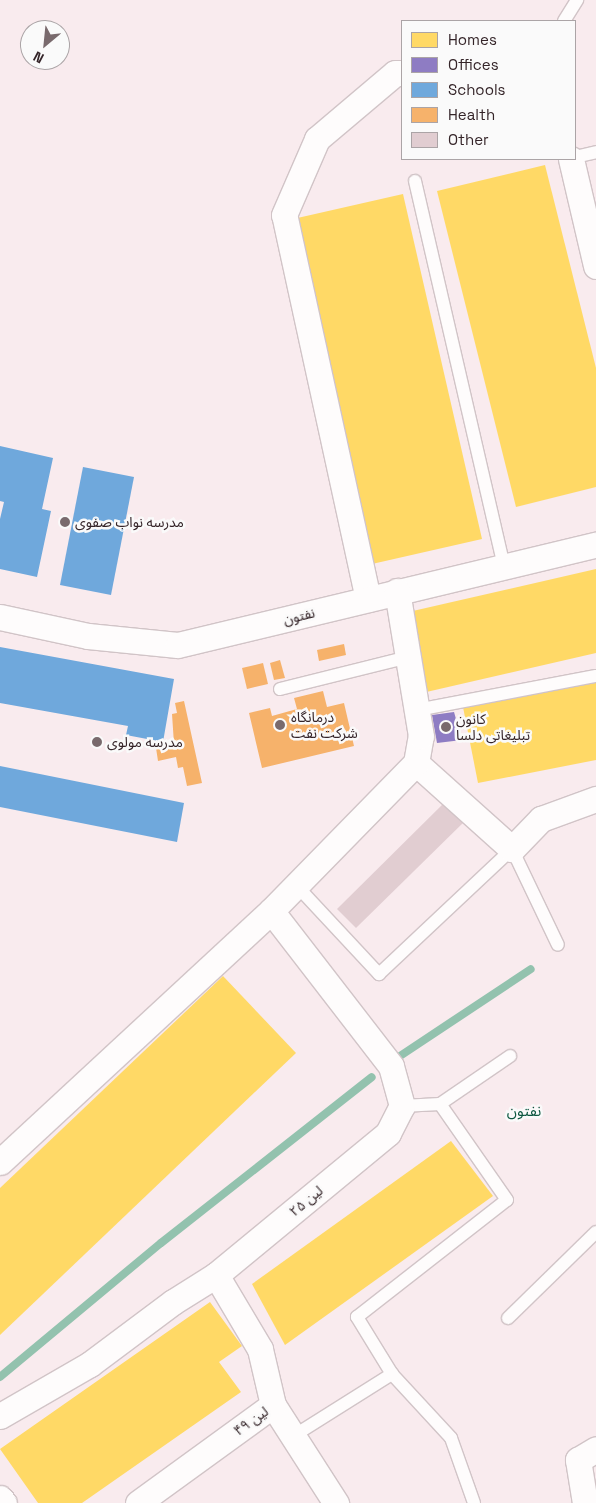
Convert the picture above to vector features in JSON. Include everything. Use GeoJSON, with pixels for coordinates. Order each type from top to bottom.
{"type":"FeatureCollection","features":[{"type":"Feature","properties":{"kind":"street"},"geometry":{"type":"LineString","coordinates":[[368,599],[284,215],[317,138],[395,73],[401,73]]}},
{"type":"Feature","properties":{"kind":"street"},"geometry":{"type":"LineString","coordinates":[[571,160],[596,266]]}},
{"type":"Feature","properties":{"kind":"street","name":"نفتون"},"geometry":{"type":"LineString","coordinates":[[0,617],[88,636],[178,645],[397,591],[596,546]]}},
{"type":"Feature","properties":{"kind":"street"},"geometry":{"type":"LineString","coordinates":[[0,1162],[272,911],[416,762],[421,736],[397,591]]}},
{"type":"Feature","properties":{"kind":"street"},"geometry":{"type":"LineString","coordinates":[[416,762],[512,849],[541,819],[596,799]]}},
{"type":"Feature","properties":{"kind":"street"},"geometry":{"type":"LineString","coordinates":[[272,911],[391,1066],[402,1106]]}},
{"type":"Feature","properties":{"kind":"street","name":"لین ۲۵"},"geometry":{"type":"LineString","coordinates":[[0,1416],[90,1364],[173,1302],[216,1275],[388,1133],[402,1106]]}},
{"type":"Feature","properties":{"kind":"street","name":"لین ۴۹"},"geometry":{"type":"LineString","coordinates":[[138,1503],[273,1405],[260,1349],[216,1275]]}},
{"type":"Feature","properties":{"kind":"street"},"geometry":{"type":"LineString","coordinates":[[273,1405],[295,1435],[336,1503]]}},
{"type":"Feature","properties":{"kind":"street"},"geometry":{"type":"LineString","coordinates":[[585,1503],[578,1460],[596,1449]]}},
{"type":"Feature","properties":{"kind":"street"},"geometry":{"type":"LineString","coordinates":[[0,1498],[4,1503]]}},
{"type":"Feature","properties":{"kind":"lane"},"geometry":{"type":"LineString","coordinates":[[565,20],[577,0]]}},
{"type":"Feature","properties":{"kind":"lane"},"geometry":{"type":"LineString","coordinates":[[576,157],[596,152]]}},
{"type":"Feature","properties":{"kind":"lane"},"geometry":{"type":"LineString","coordinates":[[415,181],[504,567]]}},
{"type":"Feature","properties":{"kind":"lane"},"geometry":{"type":"LineString","coordinates":[[280,689],[408,657]]}},
{"type":"Feature","properties":{"kind":"lane"},"geometry":{"type":"LineString","coordinates":[[417,710],[596,676]]}},
{"type":"Feature","properties":{"kind":"lane"},"geometry":{"type":"LineString","coordinates":[[296,886],[379,974],[512,849],[558,945]]}},
{"type":"Feature","properties":{"kind":"lane"},"geometry":{"type":"LineString","coordinates":[[402,1106],[440,1104],[510,1056]]}},
{"type":"Feature","properties":{"kind":"lane"},"geometry":{"type":"LineString","coordinates":[[440,1104],[507,1200],[357,1317],[392,1374],[451,1438],[474,1503]]}},
{"type":"Feature","properties":{"kind":"lane"},"geometry":{"type":"LineString","coordinates":[[508,1318],[596,1232]]}},
{"type":"Feature","properties":{"kind":"lane"},"geometry":{"type":"LineString","coordinates":[[295,1435],[392,1374]]}},
{"type":"Feature","properties":{"kind":"building: Homes"},"geometry":{"type":"Polygon","coordinates":[[[545,165],[596,368],[596,487],[516,507],[437,191],[545,165]]]}},
{"type":"Feature","properties":{"kind":"building: Homes"},"geometry":{"type":"Polygon","coordinates":[[[403,194],[482,539],[372,564],[293,219],[403,194]]]}},
{"type":"Feature","properties":{"kind":"building: Homes"},"geometry":{"type":"Polygon","coordinates":[[[596,569],[596,653],[422,693],[404,613],[596,569]]]}},
{"type":"Feature","properties":{"kind":"building: Homes"},"geometry":{"type":"Polygon","coordinates":[[[596,682],[596,760],[478,783],[463,707],[596,682]]]}},
{"type":"Feature","properties":{"kind":"building: Homes"},"geometry":{"type":"Polygon","coordinates":[[[223,976],[296,1053],[0,1335],[0,1188],[223,976]]]}},
{"type":"Feature","properties":{"kind":"building: Homes"},"geometry":{"type":"Polygon","coordinates":[[[451,1141],[493,1196],[285,1345],[252,1284],[451,1141]]]}},
{"type":"Feature","properties":{"kind":"building: Homes"},"geometry":{"type":"Polygon","coordinates":[[[210,1302],[242,1346],[219,1362],[241,1392],[82,1503],[38,1503],[0,1449],[210,1302]]]}},
{"type":"Feature","properties":{"kind":"building: Offices","name":"کانون تبلیغاتی دلسا"},"geometry":{"type":"Polygon","coordinates":[[[454,712],[462,740],[437,743],[432,715],[454,712]]]}},
{"type":"Feature","properties":{"kind":"building: Schools"},"geometry":{"type":"Polygon","coordinates":[[[0,446],[53,458],[42,509],[51,511],[37,577],[0,569],[0,519],[4,502],[0,501],[0,446]]]}},
{"type":"Feature","properties":{"kind":"building: Schools"},"geometry":{"type":"Polygon","coordinates":[[[83,467],[134,477],[111,595],[60,585],[83,467]]]}},
{"type":"Feature","properties":{"kind":"building: Schools"},"geometry":{"type":"Polygon","coordinates":[[[0,647],[174,679],[163,742],[126,735],[128,726],[0,703],[0,647]]]}},
{"type":"Feature","properties":{"kind":"building: Schools"},"geometry":{"type":"Polygon","coordinates":[[[0,766],[184,803],[177,842],[0,807],[0,766]]]}},
{"type":"Feature","properties":{"kind":"building: Health"},"geometry":{"type":"Polygon","coordinates":[[[344,644],[346,655],[319,661],[317,650],[344,644]]]}},
{"type":"Feature","properties":{"kind":"building: Health"},"geometry":{"type":"Polygon","coordinates":[[[280,660],[285,678],[274,680],[270,663],[280,660]]]}},
{"type":"Feature","properties":{"kind":"building: Health"},"geometry":{"type":"Polygon","coordinates":[[[263,663],[268,684],[247,689],[242,668],[263,663]]]}},
{"type":"Feature","properties":{"kind":"building: Health"},"geometry":{"type":"Polygon","coordinates":[[[323,691],[327,707],[344,703],[354,746],[262,768],[249,713],[270,708],[272,716],[297,709],[294,698],[323,691]]]}},
{"type":"Feature","properties":{"kind":"building: Health"},"geometry":{"type":"Polygon","coordinates":[[[184,701],[202,783],[187,786],[183,767],[178,768],[176,757],[158,761],[156,748],[174,744],[172,714],[177,713],[175,703],[184,701]]]}},
{"type":"Feature","properties":{"kind":"building: Other"},"geometry":{"type":"Polygon","coordinates":[[[448,799],[467,819],[356,928],[337,909],[448,799]]]}},
{"type":"Feature","properties":{"kind":"waterway"},"geometry":{"type":"LineString","coordinates":[[394,1060],[531,969]]}},
{"type":"Feature","properties":{"kind":"waterway"},"geometry":{"type":"LineString","coordinates":[[0,1377],[161,1243],[372,1077]]}},
{"type":"Feature","properties":{"kind":"place","name":"مدرسه نواب صفوی"},"geometry":{"type":"Point","coordinates":[65,522]}},
{"type":"Feature","properties":{"kind":"place","name":"درمانگاه شرکت نفت"},"geometry":{"type":"Point","coordinates":[280,725]}},
{"type":"Feature","properties":{"kind":"place","name":"کانون تبلیغاتی دلسا"},"geometry":{"type":"Point","coordinates":[446,727]}},
{"type":"Feature","properties":{"kind":"place","name":"مدرسه مولوی"},"geometry":{"type":"Point","coordinates":[97,742]}},
{"type":"Feature","properties":{"kind":"district","name":"نفتون"},"geometry":{"type":"Point","coordinates":[524,1111]}}]}
